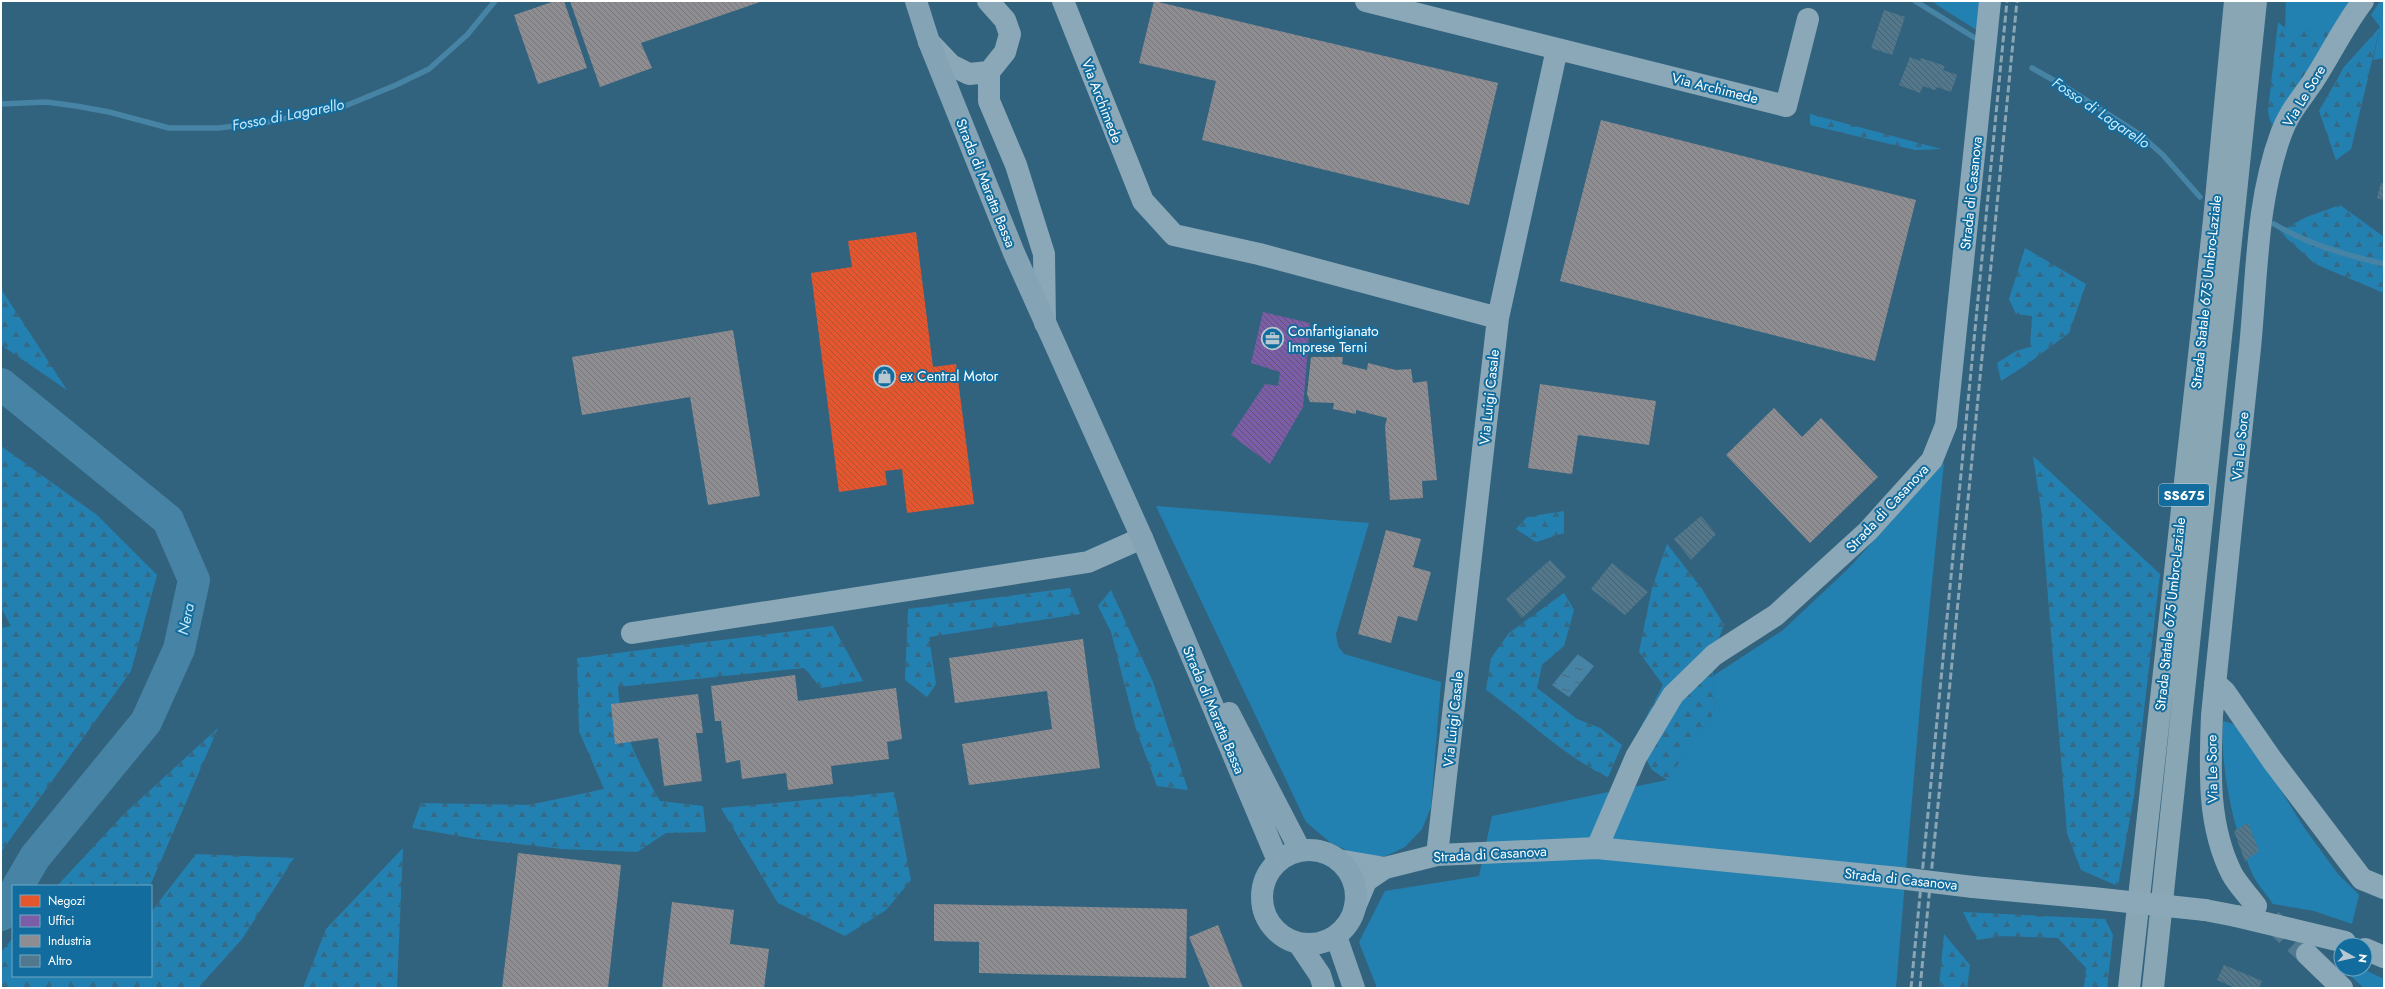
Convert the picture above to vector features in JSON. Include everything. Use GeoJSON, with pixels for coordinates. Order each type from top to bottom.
{"type":"FeatureCollection","features":[{"type":"Feature","properties":{"kind":"highway","name":"Strada Statale 675 Umbro-Laziale"},"geometry":{"type":"LineString","coordinates":[[2129,988],[2212,236],[2235,1]]}},
{"type":"Feature","properties":{"kind":"highway","name":"Strada Statale 675 Umbro-Laziale"},"geometry":{"type":"LineString","coordinates":[[2153,988],[2256,1]]}},
{"type":"Feature","properties":{"kind":"main road","name":"Strada di Maratta Bassa"},"geometry":{"type":"LineString","coordinates":[[916,1],[929,42],[1011,246],[1142,538],[1149,558],[1278,861]]}},
{"type":"Feature","properties":{"kind":"main road","name":"Strada di Maratta Bassa"},"geometry":{"type":"LineString","coordinates":[[1149,558],[1300,850]]}},
{"type":"Feature","properties":{"kind":"main road"},"geometry":{"type":"LineString","coordinates":[[1300,850],[1314,850],[1327,853],[1338,860],[1348,870],[1353,881],[1356,894],[1355,907],[1345,928],[1336,936],[1325,942],[1312,945],[1299,944],[1285,938],[1273,928],[1265,916],[1262,901],[1263,886],[1268,872],[1278,861],[1288,854],[1300,850]]}},
{"type":"Feature","properties":{"kind":"main road"},"geometry":{"type":"LineString","coordinates":[[1336,936],[1354,988]]}},
{"type":"Feature","properties":{"kind":"main road"},"geometry":{"type":"LineString","coordinates":[[1299,944],[1320,975],[1324,988]]}},
{"type":"Feature","properties":{"kind":"street"},"geometry":{"type":"LineString","coordinates":[[988,1],[1005,20],[1010,34],[1005,52],[989,72]]}},
{"type":"Feature","properties":{"kind":"street","name":"Via Archimede"},"geometry":{"type":"LineString","coordinates":[[1063,1],[1143,201],[1174,235],[1259,254],[1498,318]]}},
{"type":"Feature","properties":{"kind":"street","name":"Via Archimede"},"geometry":{"type":"LineString","coordinates":[[1366,1],[1786,106],[1808,19]]}},
{"type":"Feature","properties":{"kind":"street","name":"Strada di Casanova"},"geometry":{"type":"LineString","coordinates":[[1597,848],[1636,757],[1673,695],[1714,655],[1776,615],[1840,557],[1868,531],[1932,460],[1946,425],[1990,1]]}},
{"type":"Feature","properties":{"kind":"street","name":"Via Le Sore"},"geometry":{"type":"LineString","coordinates":[[2256,906],[2233,874],[2220,842],[2212,805],[2210,760],[2215,684],[2252,328],[2257,257],[2265,195],[2281,134],[2292,109],[2312,84],[2350,18],[2363,1]]}},
{"type":"Feature","properties":{"kind":"street","name":"Strada di Maratta Bassa"},"geometry":{"type":"LineString","coordinates":[[929,42],[951,65],[969,74],[989,72],[989,101],[1016,165],[1044,254],[1045,323]]}},
{"type":"Feature","properties":{"kind":"street"},"geometry":{"type":"LineString","coordinates":[[1498,318],[1557,49]]}},
{"type":"Feature","properties":{"kind":"street","name":"Via Luigi Casale"},"geometry":{"type":"LineString","coordinates":[[1437,855],[1498,318]]}},
{"type":"Feature","properties":{"kind":"street"},"geometry":{"type":"LineString","coordinates":[[632,633],[1088,562],[1142,538]]}},
{"type":"Feature","properties":{"kind":"street"},"geometry":{"type":"LineString","coordinates":[[2215,684],[2225,692],[2272,760],[2362,879],[2384,888]]}},
{"type":"Feature","properties":{"kind":"street","name":"Strada di Casanova"},"geometry":{"type":"LineString","coordinates":[[1355,907],[1366,881],[1385,868],[1437,855],[1597,848],[2205,910],[2333,940]]}},
{"type":"Feature","properties":{"kind":"street","name":"Strada di Casanova"},"geometry":{"type":"LineString","coordinates":[[1338,860],[1385,868]]}},
{"type":"Feature","properties":{"kind":"street"},"geometry":{"type":"LineString","coordinates":[[2373,952],[2384,957]]}},
{"type":"Feature","properties":{"kind":"street"},"geometry":{"type":"LineString","coordinates":[[2307,954],[2342,988]]}},
{"type":"Feature","properties":{"kind":"green space"},"geometry":{"type":"Polygon","coordinates":[[[1931,1],[1983,1],[1978,31],[1931,1]]]}},
{"type":"Feature","properties":{"kind":"green space"},"geometry":{"type":"Polygon","coordinates":[[[2286,1],[2353,1],[2338,26],[2298,32],[2285,29],[2286,1]]]}},
{"type":"Feature","properties":{"kind":"green space"},"geometry":{"type":"Polygon","coordinates":[[[2380,1],[2384,1],[2384,58],[2373,60],[2380,27],[2371,15],[2380,1]]]}},
{"type":"Feature","properties":{"kind":"green space"},"geometry":{"type":"Polygon","coordinates":[[[2278,22],[2291,30],[2299,31],[2307,31],[2339,23],[2272,130],[2268,111],[2278,22]]]}},
{"type":"Feature","properties":{"kind":"green space"},"geometry":{"type":"Polygon","coordinates":[[[2380,27],[2351,149],[2336,160],[2319,111],[2344,67],[2380,27]]]}},
{"type":"Feature","properties":{"kind":"green space"},"geometry":{"type":"Polygon","coordinates":[[[1810,114],[1941,149],[1915,150],[1810,125],[1810,114]]]}},
{"type":"Feature","properties":{"kind":"green space"},"geometry":{"type":"Polygon","coordinates":[[[2340,205],[2384,237],[2384,293],[2315,264],[2280,232],[2304,218],[2340,205]]]}},
{"type":"Feature","properties":{"kind":"green space"},"geometry":{"type":"Polygon","coordinates":[[[2025,248],[2086,284],[2069,333],[2026,365],[2001,381],[1997,363],[2016,351],[2030,347],[2032,316],[2016,314],[2009,299],[2025,248]]]}},
{"type":"Feature","properties":{"kind":"green space"},"geometry":{"type":"Polygon","coordinates":[[[1,289],[67,390],[1,345],[1,289]]]}},
{"type":"Feature","properties":{"kind":"green space"},"geometry":{"type":"Polygon","coordinates":[[[1,446],[97,515],[157,575],[131,671],[1,852],[1,628],[11,626],[1,608],[1,446]]]}},
{"type":"Feature","properties":{"kind":"green space"},"geometry":{"type":"Polygon","coordinates":[[[2033,456],[2160,574],[2134,795],[2118,886],[2081,870],[2067,833],[2041,509],[2033,456]]]}},
{"type":"Feature","properties":{"kind":"green space"},"geometry":{"type":"Polygon","coordinates":[[[1944,463],[1922,682],[1896,988],[1377,988],[1359,942],[1385,891],[1479,876],[1492,816],[1667,780],[1715,711],[1713,676],[1783,630],[1848,569],[1944,463]]]}},
{"type":"Feature","properties":{"kind":"green space"},"geometry":{"type":"Polygon","coordinates":[[[1156,506],[1369,523],[1336,634],[1338,646],[1344,654],[1441,682],[1431,807],[1422,829],[1405,847],[1386,856],[1359,856],[1331,843],[1306,822],[1156,506]]]}},
{"type":"Feature","properties":{"kind":"green space"},"geometry":{"type":"Polygon","coordinates":[[[1564,511],[1564,533],[1536,542],[1516,529],[1527,517],[1564,511]]]}},
{"type":"Feature","properties":{"kind":"green space"},"geometry":{"type":"Polygon","coordinates":[[[1667,544],[1702,589],[1724,625],[1712,656],[1715,711],[1667,780],[1652,770],[1635,738],[1663,685],[1639,652],[1652,588],[1667,544]]]}},
{"type":"Feature","properties":{"kind":"green space"},"geometry":{"type":"Polygon","coordinates":[[[1070,588],[1080,614],[929,637],[936,684],[927,697],[905,680],[908,609],[1070,588]]]}},
{"type":"Feature","properties":{"kind":"green space"},"geometry":{"type":"Polygon","coordinates":[[[1111,590],[1153,682],[1188,790],[1157,786],[1136,729],[1111,632],[1098,606],[1111,590]]]}},
{"type":"Feature","properties":{"kind":"green space"},"geometry":{"type":"Polygon","coordinates":[[[1564,593],[1574,610],[1564,646],[1542,665],[1537,688],[1577,719],[1600,728],[1622,745],[1608,777],[1592,769],[1561,748],[1486,690],[1491,658],[1509,633],[1564,593]]]}},
{"type":"Feature","properties":{"kind":"green space"},"geometry":{"type":"Polygon","coordinates":[[[833,626],[863,681],[821,688],[804,668],[618,687],[623,718],[632,747],[660,801],[703,806],[706,832],[666,833],[637,852],[562,849],[476,839],[412,828],[421,803],[529,805],[604,789],[579,731],[577,658],[833,626]]]}},
{"type":"Feature","properties":{"kind":"green space"},"geometry":{"type":"Polygon","coordinates":[[[2223,721],[2237,725],[2259,755],[2303,826],[2338,874],[2359,895],[2352,924],[2314,911],[2273,904],[2261,888],[2251,871],[2233,817],[2226,778],[2223,721]]]}},
{"type":"Feature","properties":{"kind":"green space"},"geometry":{"type":"Polygon","coordinates":[[[218,728],[150,885],[58,885],[124,814],[218,728]]]}},
{"type":"Feature","properties":{"kind":"green space"},"geometry":{"type":"Polygon","coordinates":[[[894,792],[911,880],[886,910],[845,936],[778,903],[721,808],[894,792]]]}},
{"type":"Feature","properties":{"kind":"green space"},"geometry":{"type":"Polygon","coordinates":[[[403,848],[397,988],[303,988],[326,929],[403,848]]]}},
{"type":"Feature","properties":{"kind":"green space"},"geometry":{"type":"Polygon","coordinates":[[[196,854],[294,858],[242,939],[198,988],[1,988],[1,952],[12,939],[12,977],[152,977],[152,911],[196,854]]]}},
{"type":"Feature","properties":{"kind":"green space"},"geometry":{"type":"Polygon","coordinates":[[[1963,912],[2105,919],[2113,935],[2107,988],[2084,988],[2086,968],[2058,938],[2003,936],[1977,940],[1963,912]]]}},
{"type":"Feature","properties":{"kind":"green space"},"geometry":{"type":"Polygon","coordinates":[[[1944,934],[1970,965],[1967,988],[1939,988],[1944,934]]]}},
{"type":"Feature","properties":{"kind":"green space"},"geometry":{"type":"Polygon","coordinates":[[[2373,974],[2384,979],[2384,988],[2364,988],[2352,977],[2373,977],[2373,974]]]}},
{"type":"Feature","properties":{"kind":"water"},"geometry":{"type":"Polygon","coordinates":[[[1578,654],[1594,666],[1569,697],[1552,685],[1578,654]]]}},
{"type":"Feature","properties":{"kind":"building: Negozi"},"geometry":{"type":"Polygon","coordinates":[[[916,232],[933,367],[956,364],[974,504],[907,513],[902,469],[885,471],[887,485],[839,492],[811,273],[852,267],[848,241],[916,232]]]}},
{"type":"Feature","properties":{"kind":"building: Uffici"},"geometry":{"type":"Polygon","coordinates":[[[1263,312],[1310,323],[1303,407],[1270,464],[1231,435],[1265,384],[1278,386],[1280,372],[1251,363],[1263,312]]]}},
{"type":"Feature","properties":{"kind":"building: Industria"},"geometry":{"type":"Polygon","coordinates":[[[555,1],[564,1],[587,68],[538,84],[514,15],[555,1]]]}},
{"type":"Feature","properties":{"kind":"building: Industria"},"geometry":{"type":"Polygon","coordinates":[[[570,1],[763,1],[641,43],[652,68],[600,87],[570,1]]]}},
{"type":"Feature","properties":{"kind":"building: Industria"},"geometry":{"type":"Polygon","coordinates":[[[1154,1],[1498,83],[1469,205],[1202,140],[1216,81],[1139,63],[1154,1]]]}},
{"type":"Feature","properties":{"kind":"building: Industria"},"geometry":{"type":"Polygon","coordinates":[[[1601,120],[1916,200],[1875,361],[1560,281],[1601,120]]]}},
{"type":"Feature","properties":{"kind":"building: Industria"},"geometry":{"type":"Polygon","coordinates":[[[733,330],[760,496],[708,505],[690,397],[582,415],[572,357],[733,330]]]}},
{"type":"Feature","properties":{"kind":"building: Industria"},"geometry":{"type":"Polygon","coordinates":[[[1311,357],[1343,357],[1342,364],[1367,370],[1368,363],[1396,370],[1411,369],[1413,383],[1427,381],[1437,480],[1422,481],[1423,498],[1390,500],[1385,426],[1387,418],[1356,410],[1356,414],[1333,409],[1334,403],[1310,402],[1307,394],[1311,357]]]}},
{"type":"Feature","properties":{"kind":"building: Industria"},"geometry":{"type":"Polygon","coordinates":[[[1540,384],[1656,401],[1649,445],[1578,435],[1572,474],[1528,468],[1540,384]]]}},
{"type":"Feature","properties":{"kind":"building: Industria"},"geometry":{"type":"Polygon","coordinates":[[[1774,408],[1802,437],[1821,418],[1878,477],[1810,543],[1726,455],[1774,408]]]}},
{"type":"Feature","properties":{"kind":"building: Industria"},"geometry":{"type":"Polygon","coordinates":[[[1386,530],[1421,539],[1413,567],[1431,572],[1417,621],[1398,616],[1391,643],[1358,634],[1386,530]]]}},
{"type":"Feature","properties":{"kind":"building: Industria"},"geometry":{"type":"Polygon","coordinates":[[[1083,639],[1100,768],[969,785],[962,744],[1052,729],[1047,691],[955,703],[949,658],[1083,639]]]}},
{"type":"Feature","properties":{"kind":"building: Industria"},"geometry":{"type":"Polygon","coordinates":[[[795,675],[798,701],[896,688],[902,739],[887,742],[889,759],[831,766],[833,784],[788,790],[786,773],[742,779],[740,760],[726,763],[721,721],[715,721],[711,686],[795,675]]]}},
{"type":"Feature","properties":{"kind":"building: Industria"},"geometry":{"type":"Polygon","coordinates":[[[698,694],[703,733],[696,733],[702,781],[664,786],[658,738],[615,744],[611,704],[698,694]]]}},
{"type":"Feature","properties":{"kind":"building: Industria"},"geometry":{"type":"Polygon","coordinates":[[[518,853],[621,865],[608,988],[502,988],[518,853]]]}},
{"type":"Feature","properties":{"kind":"building: Industria"},"geometry":{"type":"Polygon","coordinates":[[[672,902],[734,910],[730,944],[769,949],[764,988],[662,988],[672,902]]]}},
{"type":"Feature","properties":{"kind":"building: Industria"},"geometry":{"type":"Polygon","coordinates":[[[934,904],[1187,909],[1186,978],[979,973],[979,942],[934,941],[934,904]]]}},
{"type":"Feature","properties":{"kind":"building: Industria"},"geometry":{"type":"Polygon","coordinates":[[[1218,925],[1243,988],[1210,988],[1189,937],[1218,925]]]}},
{"type":"Feature","properties":{"kind":"building: Altro"},"geometry":{"type":"Polygon","coordinates":[[[1884,10],[1905,17],[1892,55],[1871,48],[1884,10]]]}},
{"type":"Feature","properties":{"kind":"building: Altro"},"geometry":{"type":"Polygon","coordinates":[[[1910,57],[1920,61],[1921,58],[1945,66],[1943,70],[1957,75],[1951,92],[1937,87],[1935,90],[1923,86],[1920,93],[1899,85],[1910,57]]]}},
{"type":"Feature","properties":{"kind":"building: Altro"},"geometry":{"type":"Polygon","coordinates":[[[2381,183],[2384,184],[2384,200],[2377,198],[2381,183]]]}},
{"type":"Feature","properties":{"kind":"building: Altro"},"geometry":{"type":"Polygon","coordinates":[[[1701,516],[1716,534],[1691,560],[1674,539],[1701,516]]]}},
{"type":"Feature","properties":{"kind":"building: Altro"},"geometry":{"type":"Polygon","coordinates":[[[1550,560],[1566,577],[1522,618],[1506,599],[1550,560]]]}},
{"type":"Feature","properties":{"kind":"building: Altro"},"geometry":{"type":"Polygon","coordinates":[[[1612,563],[1648,592],[1625,615],[1591,589],[1612,563]]]}},
{"type":"Feature","properties":{"kind":"building: Altro"},"geometry":{"type":"Polygon","coordinates":[[[2248,823],[2259,851],[2245,861],[2234,831],[2248,823]]]}},
{"type":"Feature","properties":{"kind":"building: Altro"},"geometry":{"type":"Polygon","coordinates":[[[2224,965],[2262,981],[2259,988],[2235,988],[2217,980],[2224,965]]]}},
{"type":"Feature","properties":{"kind":"waterway","name":"Fosso di Lagarello"},"geometry":{"type":"LineString","coordinates":[[1,104],[46,102],[76,106],[109,112],[169,128],[218,128],[263,123],[345,106],[396,85],[429,69],[467,35],[495,1]]}},
{"type":"Feature","properties":{"kind":"waterway","name":"Fosso di Lagarello"},"geometry":{"type":"LineString","coordinates":[[1915,1],[1975,38]]}},
{"type":"Feature","properties":{"kind":"waterway","name":"Fosso di Lagarello"},"geometry":{"type":"LineString","coordinates":[[2032,68],[2069,89],[2139,134],[2162,154],[2200,197]]}},
{"type":"Feature","properties":{"kind":"waterway","name":"Fosso di Lagarello"},"geometry":{"type":"LineString","coordinates":[[2274,224],[2313,243],[2355,257],[2384,264]]}},
{"type":"Feature","properties":{"kind":"waterway","name":"Nera"},"geometry":{"type":"LineString","coordinates":[[1,384],[168,520],[194,580],[179,649],[146,722],[35,857],[19,885]]}},
{"type":"Feature","properties":{"kind":"waterway","name":"Nera"},"geometry":{"type":"LineString","coordinates":[[1,915],[12,896]]}},
{"type":"Feature","properties":{"kind":"tunnel"},"geometry":{"type":"LineString","coordinates":[[2271,920],[2307,954]]}},
{"type":"Feature","properties":{"kind":"railway"},"geometry":{"type":"LineString","coordinates":[[1911,988],[2007,1]]}},
{"type":"Feature","properties":{"kind":"railway"},"geometry":{"type":"LineString","coordinates":[[1920,988],[2017,1]]}},
{"type":"Feature","properties":{"kind":"place","name":"Confartigianato Imprese Terni"},"geometry":{"type":"Point","coordinates":[1273,339]}},
{"type":"Feature","properties":{"kind":"place","name":"ex Central Motor"},"geometry":{"type":"Point","coordinates":[884,376]}}]}
